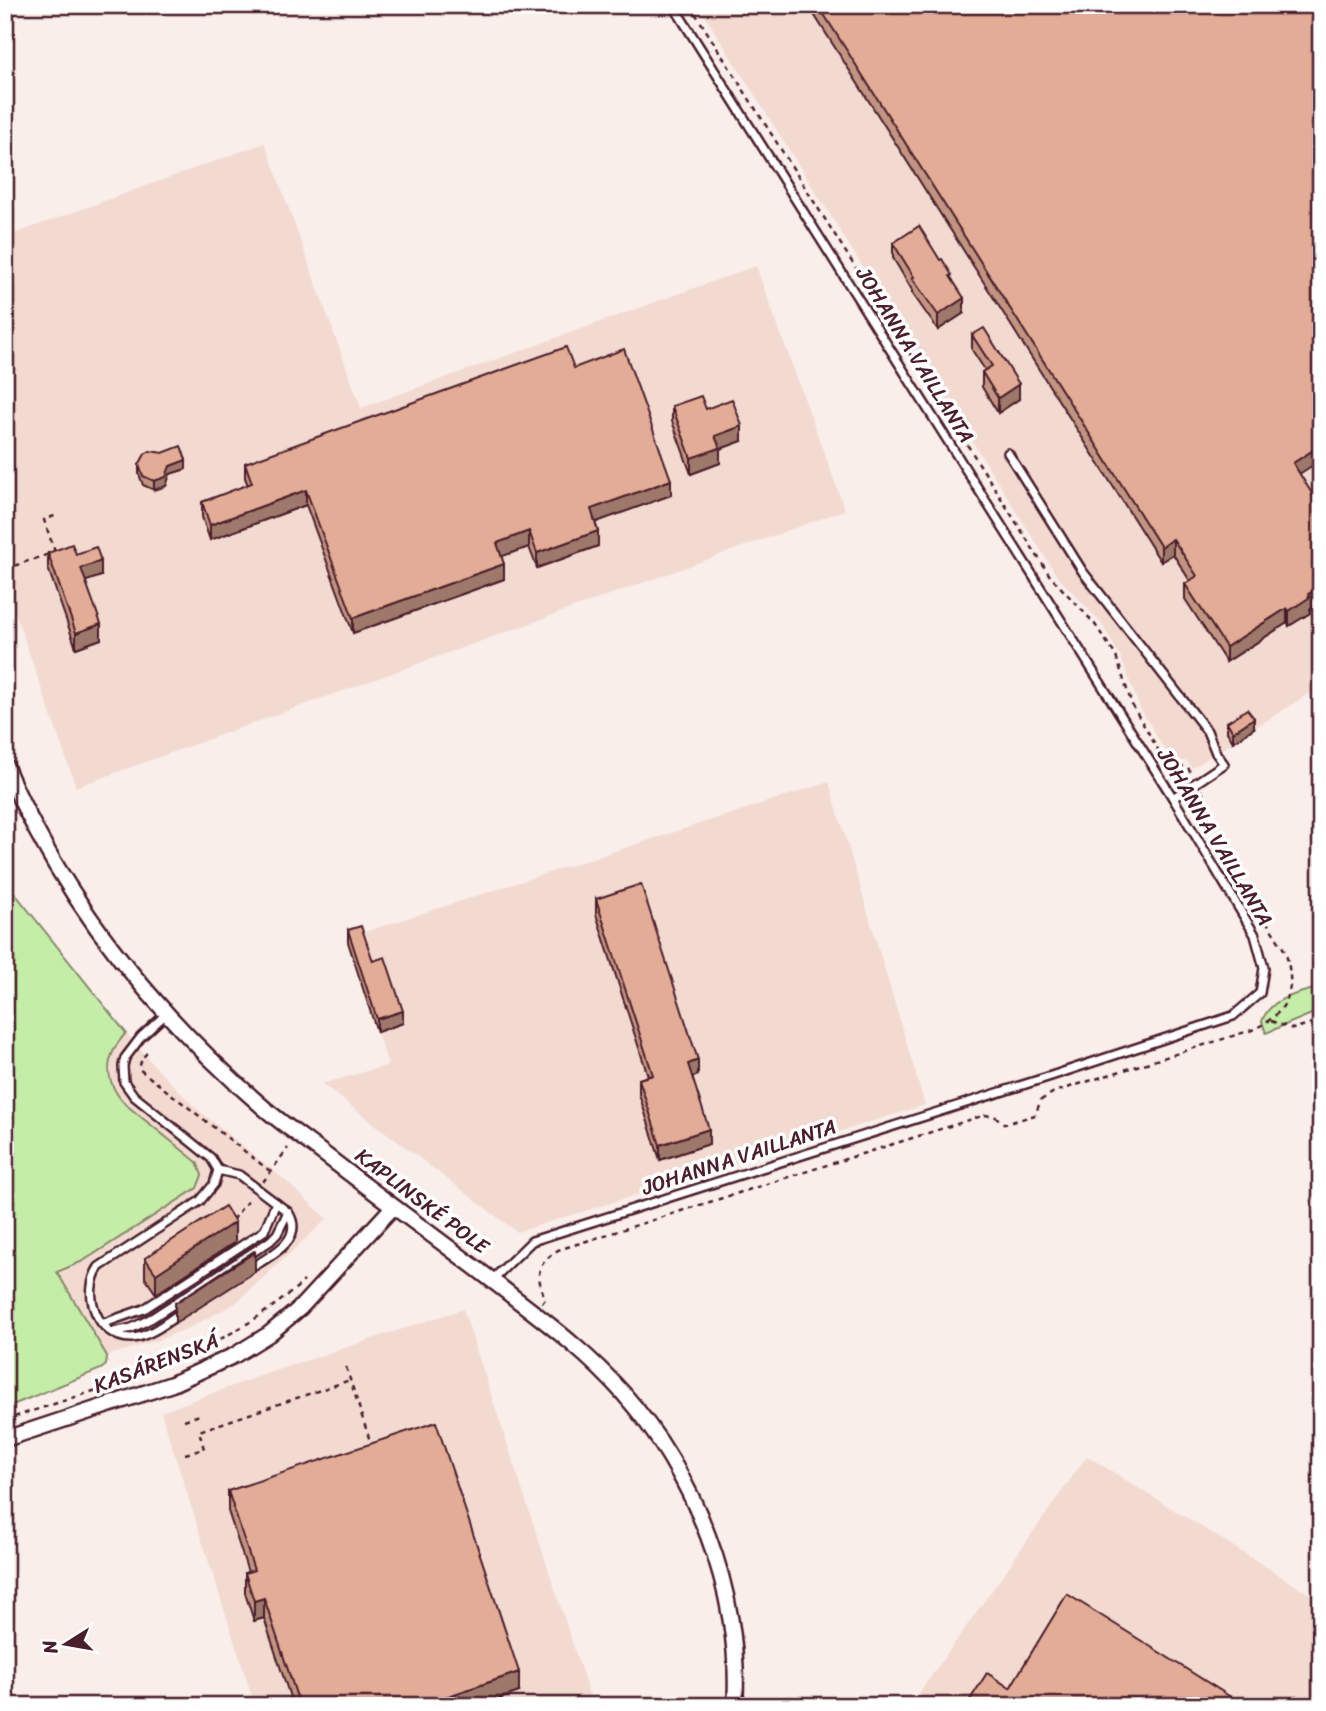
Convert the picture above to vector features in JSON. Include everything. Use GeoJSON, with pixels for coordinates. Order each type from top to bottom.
{"type":"FeatureCollection","features":[{"type":"Feature","properties":{"kind":"street","name":"KAPLINSKÉ POLE"},"geometry":{"type":"LineString","coordinates":[[5,765],[64,879],[113,951],[166,1014],[210,1059],[267,1110],[570,1341],[623,1393],[657,1435],[689,1490],[717,1560],[726,1595],[734,1667],[735,1706]]}},
{"type":"Feature","properties":{"kind":"street","name":"KASÁRENSKÁ"},"geometry":{"type":"LineString","coordinates":[[5,1439],[172,1384],[235,1355],[270,1334],[300,1308],[393,1207]]}},
{"type":"Feature","properties":{"kind":"lane","name":"JOHANNA VAILLANTA"},"geometry":{"type":"LineString","coordinates":[[492,1280],[532,1241],[1233,1016],[1261,993],[1264,968],[1255,935],[1173,798],[673,5]]}},
{"type":"Feature","properties":{"kind":"lane"},"geometry":{"type":"LineString","coordinates":[[1008,453],[1083,572],[1207,731],[1224,765],[1173,798]]}},
{"type":"Feature","properties":{"kind":"lane"},"geometry":{"type":"LineString","coordinates":[[166,1014],[141,1037],[125,1058],[122,1066],[124,1082],[134,1096],[211,1158],[218,1170],[214,1184],[200,1201],[99,1267],[91,1284],[92,1305],[104,1323],[113,1332],[124,1337],[146,1335],[183,1311]]}},
{"type":"Feature","properties":{"kind":"lane"},"geometry":{"type":"LineString","coordinates":[[218,1170],[239,1175],[288,1212],[294,1227],[288,1242],[240,1275]]}},
{"type":"Feature","properties":{"kind":"lane"},"geometry":{"type":"LineString","coordinates":[[104,1323],[144,1309],[264,1231],[276,1203]]}},
{"type":"Feature","properties":{"kind":"lane"},"geometry":{"type":"LineString","coordinates":[[113,1332],[132,1328],[159,1314],[270,1241],[277,1234],[288,1212]]}},
{"type":"Feature","properties":{"kind":"path"},"geometry":{"type":"LineString","coordinates":[[535,1313],[545,1299],[537,1278],[543,1261],[558,1250],[985,1115],[996,1117],[1005,1124],[1035,1115],[1041,1101],[1054,1092],[1252,1030],[1271,1021],[1283,1009],[1290,990],[1292,971],[1285,951],[1207,828],[1204,816],[1206,799],[1188,767],[1174,765],[1163,758],[1132,705],[1116,656],[1094,622],[1050,576],[690,5]]}},
{"type":"Feature","properties":{"kind":"path"},"geometry":{"type":"LineString","coordinates":[[5,569],[56,551],[44,520],[57,515]]}},
{"type":"Feature","properties":{"kind":"path"},"geometry":{"type":"LineString","coordinates":[[1271,1021],[1293,1029],[1321,1020]]}},
{"type":"Feature","properties":{"kind":"path"},"geometry":{"type":"LineString","coordinates":[[147,1053],[142,1058],[139,1069],[271,1170],[288,1148]]}},
{"type":"Feature","properties":{"kind":"path"},"geometry":{"type":"LineString","coordinates":[[5,1420],[148,1371],[214,1343],[279,1303],[309,1276]]}},
{"type":"Feature","properties":{"kind":"path"},"geometry":{"type":"LineString","coordinates":[[346,1367],[374,1452]]}},
{"type":"Feature","properties":{"kind":"path"},"geometry":{"type":"LineString","coordinates":[[185,1454],[204,1448],[199,1431],[350,1380]]}},
{"type":"Feature","properties":{"kind":"path"},"geometry":{"type":"LineString","coordinates":[[184,1420],[200,1415]]}},
{"type":"Feature","properties":{"kind":"shaded area"},"geometry":{"type":"Polygon","coordinates":[[[698,5],[1321,5],[1321,686],[1192,768],[1187,761],[1174,761],[1169,757],[1140,708],[1120,656],[1101,623],[1057,576],[698,5]]]}},
{"type":"Feature","properties":{"kind":"shaded area"},"geometry":{"type":"Polygon","coordinates":[[[265,143],[361,408],[756,266],[845,510],[76,787],[5,584],[5,237],[265,143]]]}},
{"type":"Feature","properties":{"kind":"shaded area"},"geometry":{"type":"Polygon","coordinates":[[[829,782],[925,1105],[517,1232],[322,1084],[388,1065],[346,938],[829,782]]]}},
{"type":"Feature","properties":{"kind":"shaded area"},"geometry":{"type":"Polygon","coordinates":[[[5,881],[162,1074],[197,1109],[285,1180],[327,1219],[236,1303],[191,1327],[107,1356],[5,1182],[5,881]]]}},
{"type":"Feature","properties":{"kind":"shaded area"},"geometry":{"type":"Polygon","coordinates":[[[463,1309],[593,1706],[255,1706],[161,1412],[268,1373],[463,1309]]]}},
{"type":"Feature","properties":{"kind":"shaded area"},"geometry":{"type":"Polygon","coordinates":[[[1087,1456],[1321,1601],[1321,1706],[910,1706],[1087,1456]]]}},
{"type":"Feature","properties":{"kind":"green space"},"geometry":{"type":"Polygon","coordinates":[[[5,881],[126,1033],[110,1060],[110,1077],[118,1095],[125,1104],[197,1162],[202,1175],[197,1188],[83,1261],[57,1272],[107,1356],[106,1365],[5,1408],[5,881]]]}},
{"type":"Feature","properties":{"kind":"green space"},"geometry":{"type":"Polygon","coordinates":[[[1321,987],[1321,1010],[1266,1033],[1262,1021],[1272,1007],[1286,998],[1321,987]]]}},
{"type":"Feature","properties":{"kind":"building"},"geometry":{"type":"Polygon","coordinates":[[[818,5],[1321,5],[1321,445],[1293,463],[1316,500],[1321,497],[1321,587],[1308,594],[1310,597],[1289,611],[1287,608],[1226,647],[1185,584],[1197,576],[1173,539],[1161,547],[818,5]]]}},
{"type":"Feature","properties":{"kind":"building"},"geometry":{"type":"Polygon","coordinates":[[[919,226],[964,298],[938,315],[912,278],[914,277],[893,243],[919,226]]]}},
{"type":"Feature","properties":{"kind":"building"},"geometry":{"type":"Polygon","coordinates":[[[984,328],[1019,384],[998,398],[982,372],[992,366],[972,335],[984,328]]]}},
{"type":"Feature","properties":{"kind":"building"},"geometry":{"type":"Polygon","coordinates":[[[566,347],[574,368],[624,349],[671,480],[591,509],[598,531],[537,553],[529,531],[497,543],[504,564],[353,618],[306,490],[210,525],[202,502],[252,483],[245,463],[566,347]]]}},
{"type":"Feature","properties":{"kind":"building"},"geometry":{"type":"Polygon","coordinates":[[[701,396],[706,409],[732,399],[742,426],[715,436],[720,448],[691,458],[672,406],[701,396]]]}},
{"type":"Feature","properties":{"kind":"building"},"geometry":{"type":"Polygon","coordinates":[[[181,446],[186,460],[170,466],[166,477],[154,481],[143,476],[139,465],[145,454],[150,451],[163,453],[181,446]]]}},
{"type":"Feature","properties":{"kind":"building"},"geometry":{"type":"Polygon","coordinates":[[[72,544],[76,554],[96,547],[101,561],[81,568],[101,624],[76,633],[48,553],[72,544]]]}},
{"type":"Feature","properties":{"kind":"building"},"geometry":{"type":"Polygon","coordinates":[[[1247,709],[1254,718],[1233,732],[1227,722],[1247,709]]]}},
{"type":"Feature","properties":{"kind":"building"},"geometry":{"type":"Polygon","coordinates":[[[641,884],[698,1060],[688,1064],[709,1129],[660,1145],[639,1079],[653,1075],[596,899],[641,884]]]}},
{"type":"Feature","properties":{"kind":"building"},"geometry":{"type":"Polygon","coordinates":[[[361,926],[373,961],[385,957],[403,1011],[377,1019],[348,930],[361,926]]]}},
{"type":"Feature","properties":{"kind":"building"},"geometry":{"type":"Polygon","coordinates":[[[225,1206],[235,1222],[156,1274],[145,1258],[225,1206]]]}},
{"type":"Feature","properties":{"kind":"building"},"geometry":{"type":"Polygon","coordinates":[[[254,1251],[255,1252],[175,1303],[254,1251]]]}},
{"type":"Feature","properties":{"kind":"building"},"geometry":{"type":"Polygon","coordinates":[[[436,1422],[519,1672],[419,1706],[300,1706],[264,1598],[254,1601],[245,1573],[254,1570],[228,1491],[436,1422]]]}},
{"type":"Feature","properties":{"kind":"building"},"geometry":{"type":"Polygon","coordinates":[[[1067,1594],[1245,1706],[966,1706],[987,1673],[1010,1688],[1067,1594]]]}}]}
